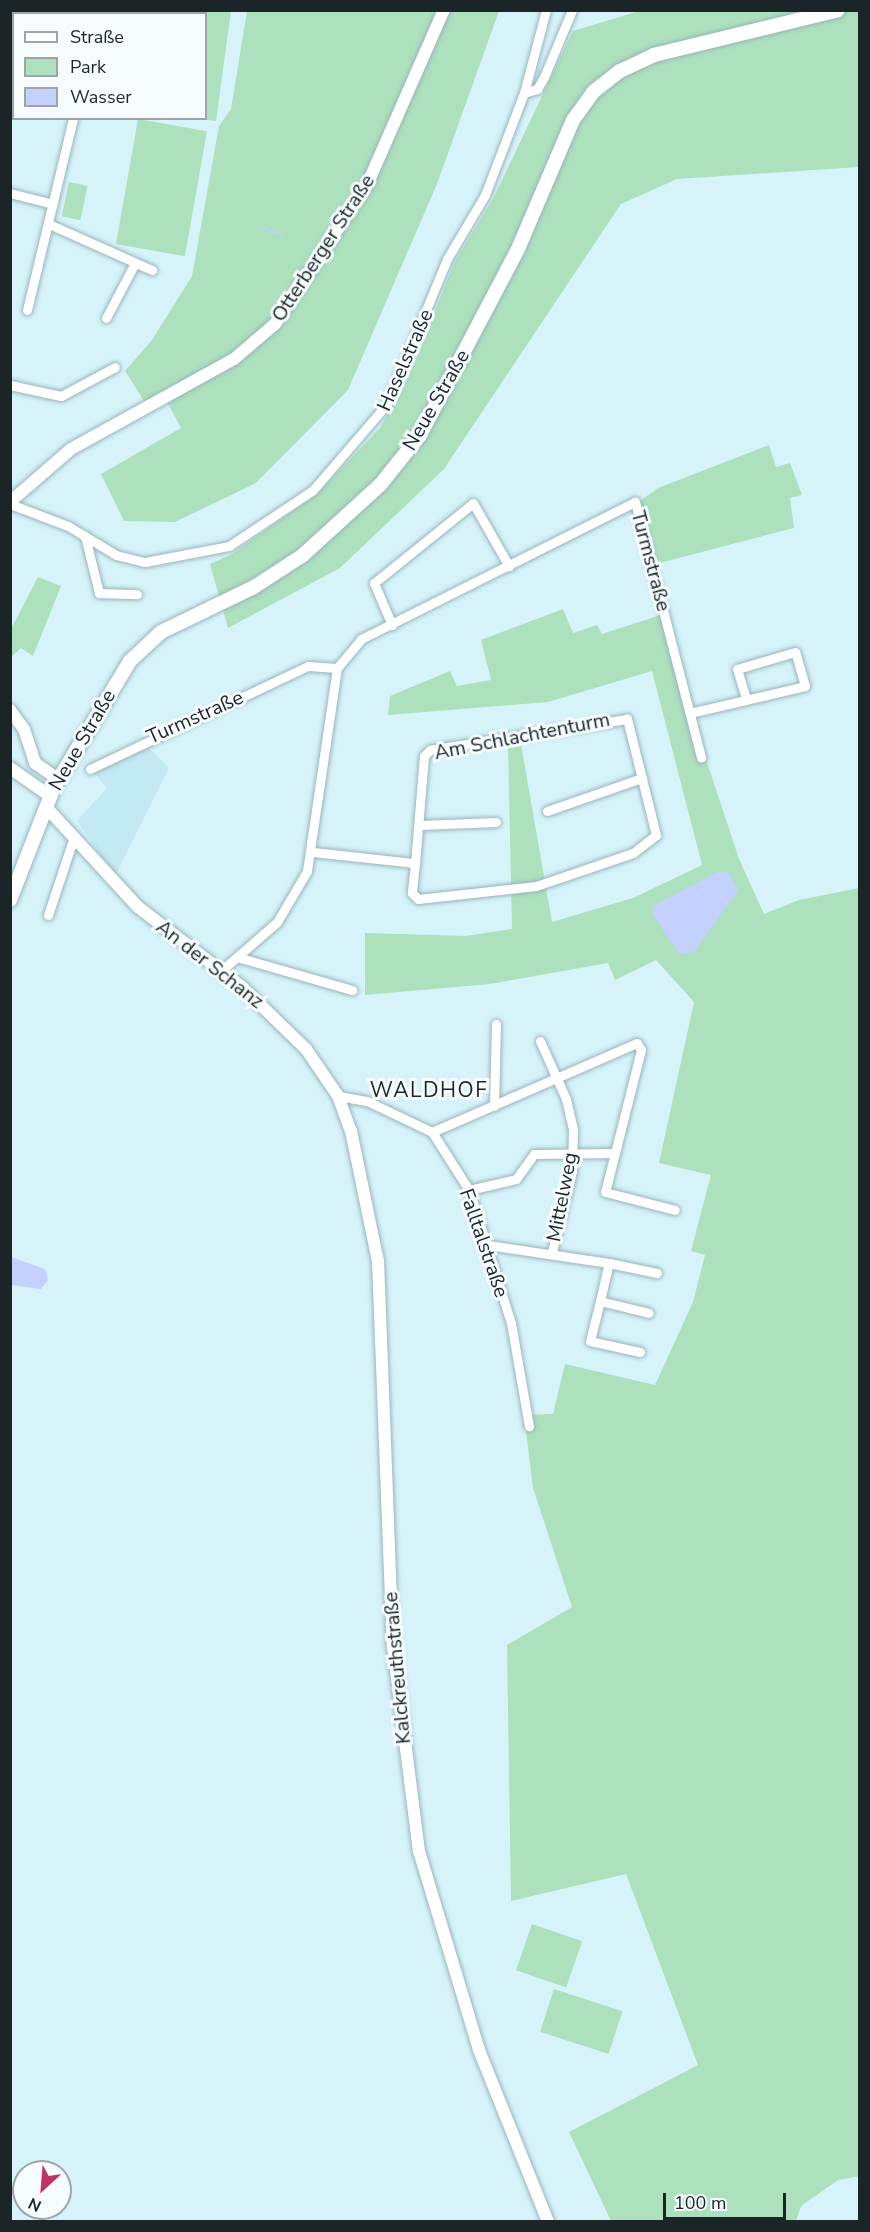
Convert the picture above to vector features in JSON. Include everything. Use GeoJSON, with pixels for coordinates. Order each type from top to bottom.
{"type":"FeatureCollection","features":[{"type":"Feature","properties":{"kind":"main road","name":"Neue Straße"},"geometry":{"type":"LineString","coordinates":[[10,900],[58,779],[120,675],[152,638],[254,587],[303,555],[348,517],[402,458],[432,416],[518,249],[573,120],[593,92],[620,71],[654,55],[838,10]]}},
{"type":"Feature","properties":{"kind":"street","name":"Otterberger Straße"},"geometry":{"type":"LineString","coordinates":[[10,503],[71,449],[234,359],[275,324],[367,185],[444,10]]}},
{"type":"Feature","properties":{"kind":"street","name":"Haselstraße"},"geometry":{"type":"LineString","coordinates":[[10,503],[85,536],[116,555],[145,562],[206,554],[246,536],[334,470],[387,404],[447,259],[485,195],[524,93],[546,10]]}},
{"type":"Feature","properties":{"kind":"street"},"geometry":{"type":"LineString","coordinates":[[524,93],[537,89],[544,77],[572,10]]}},
{"type":"Feature","properties":{"kind":"street"},"geometry":{"type":"LineString","coordinates":[[10,36],[12,15]]}},
{"type":"Feature","properties":{"kind":"street"},"geometry":{"type":"LineString","coordinates":[[27,309],[73,120]]}},
{"type":"Feature","properties":{"kind":"street"},"geometry":{"type":"LineString","coordinates":[[10,194],[53,204]]}},
{"type":"Feature","properties":{"kind":"street"},"geometry":{"type":"LineString","coordinates":[[49,224],[152,270]]}},
{"type":"Feature","properties":{"kind":"street"},"geometry":{"type":"LineString","coordinates":[[106,318],[135,262]]}},
{"type":"Feature","properties":{"kind":"street"},"geometry":{"type":"LineString","coordinates":[[10,385],[61,396],[115,367]]}},
{"type":"Feature","properties":{"kind":"street","name":"Turmstraße"},"geometry":{"type":"LineString","coordinates":[[90,768],[308,666],[337,668],[361,639],[509,566],[637,498],[701,758]]}},
{"type":"Feature","properties":{"kind":"street"},"geometry":{"type":"LineString","coordinates":[[392,625],[374,583],[473,502],[509,566]]}},
{"type":"Feature","properties":{"kind":"street"},"geometry":{"type":"LineString","coordinates":[[85,536],[99,593],[137,594]]}},
{"type":"Feature","properties":{"kind":"street"},"geometry":{"type":"LineString","coordinates":[[795,652],[805,686],[748,703],[745,696],[737,669],[795,652]]}},
{"type":"Feature","properties":{"kind":"street"},"geometry":{"type":"LineString","coordinates":[[222,970],[289,906],[313,852],[337,668]]}},
{"type":"Feature","properties":{"kind":"street"},"geometry":{"type":"LineString","coordinates":[[690,713],[745,696]]}},
{"type":"Feature","properties":{"kind":"street"},"geometry":{"type":"LineString","coordinates":[[10,710],[38,766],[58,779]]}},
{"type":"Feature","properties":{"kind":"street","name":"Am Schlachtenturm"},"geometry":{"type":"LineString","coordinates":[[620,717],[627,719],[642,778],[656,835],[652,843],[603,865],[536,886],[418,899],[412,893],[420,825],[424,756],[430,750],[504,742],[620,717]]}},
{"type":"Feature","properties":{"kind":"street"},"geometry":{"type":"LineString","coordinates":[[29,778],[38,766]]}},
{"type":"Feature","properties":{"kind":"street","name":"An der Schanz"},"geometry":{"type":"LineString","coordinates":[[10,768],[29,778],[74,837],[138,907],[222,970],[306,1049],[338,1096]]}},
{"type":"Feature","properties":{"kind":"street"},"geometry":{"type":"LineString","coordinates":[[547,811],[642,778]]}},
{"type":"Feature","properties":{"kind":"street"},"geometry":{"type":"LineString","coordinates":[[420,825],[496,822]]}},
{"type":"Feature","properties":{"kind":"street"},"geometry":{"type":"LineString","coordinates":[[48,915],[74,837]]}},
{"type":"Feature","properties":{"kind":"street"},"geometry":{"type":"LineString","coordinates":[[313,852],[415,863]]}},
{"type":"Feature","properties":{"kind":"street"},"geometry":{"type":"LineString","coordinates":[[237,957],[352,990]]}},
{"type":"Feature","properties":{"kind":"street"},"geometry":{"type":"LineString","coordinates":[[494,1106],[496,1024]]}},
{"type":"Feature","properties":{"kind":"street","name":"Mittelweg"},"geometry":{"type":"LineString","coordinates":[[540,1041],[558,1079],[573,1130],[572,1152],[552,1252]]}},
{"type":"Feature","properties":{"kind":"street"},"geometry":{"type":"LineString","coordinates":[[338,1096],[366,1101],[432,1132],[558,1079],[637,1042],[641,1050],[605,1192],[675,1210]]}},
{"type":"Feature","properties":{"kind":"street","name":"Kalckreuthstraße"},"geometry":{"type":"LineString","coordinates":[[338,1096],[362,1168],[377,1252],[392,1636],[419,1851],[479,2050],[548,2222]]}},
{"type":"Feature","properties":{"kind":"street","name":"Falltalstraße"},"geometry":{"type":"LineString","coordinates":[[432,1132],[469,1190],[488,1245],[518,1351],[529,1426]]}},
{"type":"Feature","properties":{"kind":"street"},"geometry":{"type":"LineString","coordinates":[[469,1190],[516,1179],[534,1154],[615,1153]]}},
{"type":"Feature","properties":{"kind":"street"},"geometry":{"type":"LineString","coordinates":[[488,1245],[552,1252],[657,1273]]}},
{"type":"Feature","properties":{"kind":"street"},"geometry":{"type":"LineString","coordinates":[[609,1263],[590,1341],[640,1353]]}},
{"type":"Feature","properties":{"kind":"street"},"geometry":{"type":"LineString","coordinates":[[600,1301],[649,1313]]}},
{"type":"Feature","properties":{"kind":"shaded area"},"geometry":{"type":"Polygon","coordinates":[[[145,745],[169,768],[115,876],[77,821],[107,788],[94,773],[145,745]]]}},
{"type":"Feature","properties":{"kind":"green space"},"geometry":{"type":"Polygon","coordinates":[[[138,10],[231,11],[216,121],[207,120],[207,12],[138,10]]]}},
{"type":"Feature","properties":{"kind":"green space"},"geometry":{"type":"Polygon","coordinates":[[[247,11],[499,11],[437,184],[348,390],[256,483],[175,522],[124,521],[101,474],[181,428],[165,398],[148,407],[125,371],[152,340],[192,276],[219,126],[231,109],[247,11]]]}},
{"type":"Feature","properties":{"kind":"green space"},"geometry":{"type":"Polygon","coordinates":[[[639,11],[859,11],[859,167],[677,179],[621,204],[444,469],[340,568],[228,628],[210,564],[232,554],[317,494],[380,428],[409,376],[455,261],[493,199],[573,31],[639,11]]]}},
{"type":"Feature","properties":{"kind":"green space"},"geometry":{"type":"Polygon","coordinates":[[[138,120],[207,131],[185,256],[116,244],[138,120]]]}},
{"type":"Feature","properties":{"kind":"green space"},"geometry":{"type":"Polygon","coordinates":[[[69,182],[88,186],[80,220],[62,216],[69,182]]]}},
{"type":"Feature","properties":{"kind":"green space"},"geometry":{"type":"Polygon","coordinates":[[[769,445],[776,467],[790,463],[802,495],[790,498],[794,528],[656,564],[640,501],[658,488],[769,445]]]}},
{"type":"Feature","properties":{"kind":"green space"},"geometry":{"type":"Polygon","coordinates":[[[38,577],[61,586],[33,656],[21,648],[11,657],[11,629],[38,577]]]}},
{"type":"Feature","properties":{"kind":"green space"},"geometry":{"type":"Polygon","coordinates":[[[563,609],[573,633],[597,625],[602,634],[667,613],[703,750],[739,859],[764,914],[799,900],[859,888],[860,2176],[838,2180],[801,2206],[796,2221],[611,2221],[569,2132],[698,2065],[626,1874],[511,1901],[507,1645],[572,1607],[533,1488],[524,1415],[553,1414],[565,1364],[655,1385],[693,1302],[705,1255],[691,1251],[711,1175],[659,1163],[694,1002],[656,960],[615,980],[608,963],[490,984],[365,995],[365,933],[466,936],[512,929],[508,746],[521,744],[552,922],[633,898],[702,865],[652,671],[548,702],[388,715],[390,696],[450,671],[457,686],[491,680],[481,640],[563,609]]]}},
{"type":"Feature","properties":{"kind":"green space"},"geometry":{"type":"Polygon","coordinates":[[[532,1924],[582,1941],[566,1988],[516,1970],[532,1924]]]}},
{"type":"Feature","properties":{"kind":"green space"},"geometry":{"type":"Polygon","coordinates":[[[554,1989],[622,2011],[609,2054],[540,2032],[554,1989]]]}},
{"type":"Feature","properties":{"kind":"water"},"geometry":{"type":"Polygon","coordinates":[[[720,871],[729,873],[738,890],[694,952],[679,954],[653,915],[654,905],[720,871]]]}},
{"type":"Feature","properties":{"kind":"water"},"geometry":{"type":"Polygon","coordinates":[[[11,1257],[45,1269],[48,1280],[41,1289],[11,1285],[11,1257]]]}},
{"type":"Feature","properties":{"kind":"waterway"},"geometry":{"type":"LineString","coordinates":[[271,231],[282,235]]}},
{"type":"Feature","properties":{"kind":"district","name":"WALDHOF"},"geometry":{"type":"Point","coordinates":[429,1090]}}]}
